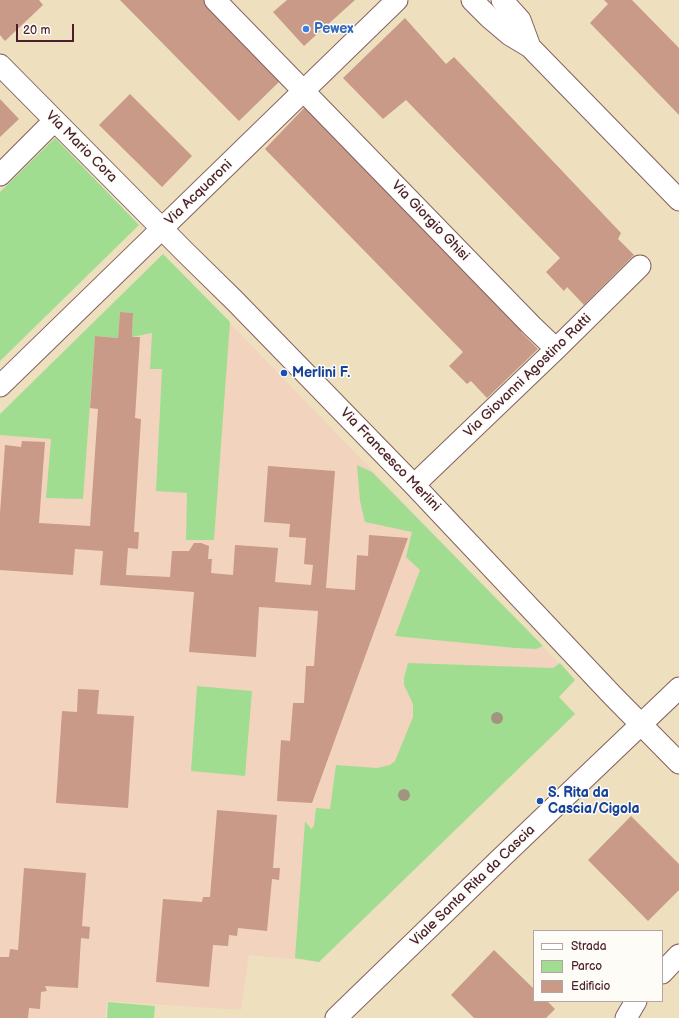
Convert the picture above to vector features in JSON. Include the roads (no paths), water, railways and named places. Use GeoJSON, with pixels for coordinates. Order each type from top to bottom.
{"type":"FeatureCollection","features":[{"type":"Feature","properties":{"kind":"street","name":"Via Giorgio Ghisi"},"geometry":{"type":"LineString","coordinates":[[215,0],[556,349]]}},
{"type":"Feature","properties":{"kind":"street","name":"Via Acquaroni"},"geometry":{"type":"LineString","coordinates":[[0,386],[397,0]]}},
{"type":"Feature","properties":{"kind":"street"},"geometry":{"type":"LineString","coordinates":[[472,0],[510,36],[530,47],[679,200]]}},
{"type":"Feature","properties":{"kind":"street"},"geometry":{"type":"LineString","coordinates":[[502,0],[520,20],[530,47]]}},
{"type":"Feature","properties":{"kind":"street","name":"Via Mario Cora"},"geometry":{"type":"LineString","coordinates":[[0,65],[162,229]]}},
{"type":"Feature","properties":{"kind":"street"},"geometry":{"type":"LineString","coordinates":[[0,175],[54,120]]}},
{"type":"Feature","properties":{"kind":"street","name":"Via Francesco Merlini"},"geometry":{"type":"LineString","coordinates":[[162,229],[235,301],[414,485],[613,696],[679,763]]}},
{"type":"Feature","properties":{"kind":"street","name":"Via Giovanni Agostino Ratti"},"geometry":{"type":"LineString","coordinates":[[414,485],[640,266]]}},
{"type":"Feature","properties":{"kind":"street","name":"Viale Santa Rita da Cascia"},"geometry":{"type":"LineString","coordinates":[[336,1018],[679,688]]}},
{"type":"Feature","properties":{"kind":"street"},"geometry":{"type":"LineString","coordinates":[[663,972],[679,955]]}},
{"type":"Feature","properties":{"kind":"street"},"geometry":{"type":"LineString","coordinates":[[626,1018],[635,1002]]}},
{"type":"Feature","properties":{"kind":"place","name":"Pewex"},"geometry":{"type":"Point","coordinates":[306,29]}},
{"type":"Feature","properties":{"kind":"place","name":"Merlini F."},"geometry":{"type":"Point","coordinates":[284,373]}},
{"type":"Feature","properties":{"kind":"place","name":"S. Rita da Cascia/Cigola"},"geometry":{"type":"Point","coordinates":[540,801]}}]}
